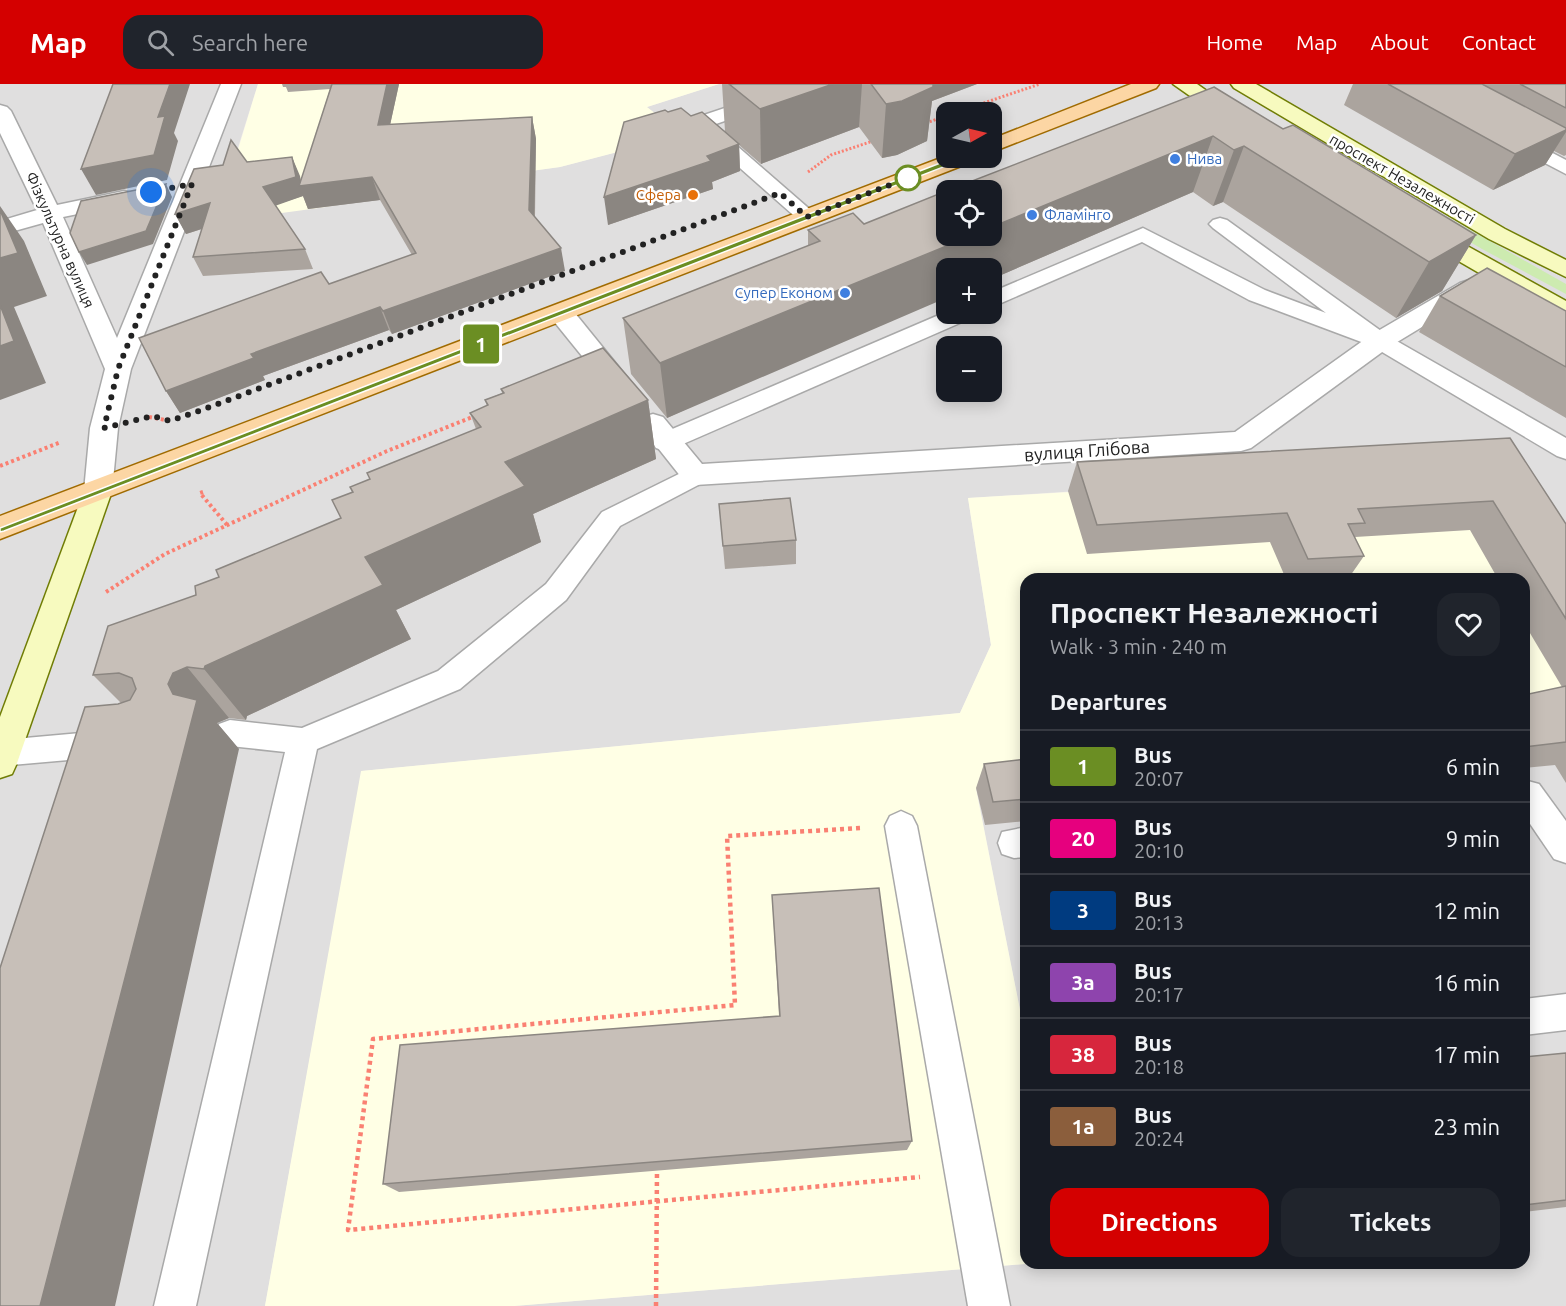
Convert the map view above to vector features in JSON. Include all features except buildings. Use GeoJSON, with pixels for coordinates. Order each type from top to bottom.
{"type":"FeatureCollection","features":[{"type":"Feature","properties":{"kind":"main road"},"geometry":{"type":"LineString","coordinates":[[1002,142],[1149,84]]}},
{"type":"Feature","properties":{"kind":"main road"},"geometry":{"type":"LineString","coordinates":[[1183,84],[1251,129]]}},
{"type":"Feature","properties":{"kind":"main road","name":"проспект Незалежності"},"geometry":{"type":"LineString","coordinates":[[1241,84],[1497,234],[1566,270]]}},
{"type":"Feature","properties":{"kind":"main road"},"geometry":{"type":"LineString","coordinates":[[0,528],[936,168]]}},
{"type":"Feature","properties":{"kind":"main road","name":"проспект Незалежності"},"geometry":{"type":"LineString","coordinates":[[1403,219],[1494,273],[1566,312]]}},
{"type":"Feature","properties":{"kind":"main road"},"geometry":{"type":"LineString","coordinates":[[2,758],[98,491]]}},
{"type":"Feature","properties":{"kind":"street"},"geometry":{"type":"LineString","coordinates":[[98,491],[104,428],[118,369],[170,188],[231,84]]}},
{"type":"Feature","properties":{"kind":"street","name":"Фізкультурна вулиця"},"geometry":{"type":"LineString","coordinates":[[0,111],[50,213],[118,369]]}},
{"type":"Feature","properties":{"kind":"street"},"geometry":{"type":"LineString","coordinates":[[0,228],[50,213],[170,188]]}},
{"type":"Feature","properties":{"kind":"street","name":"вулиця Глібова"},"geometry":{"type":"LineString","coordinates":[[695,475],[1241,441],[1380,341],[1494,273]]}},
{"type":"Feature","properties":{"kind":"street"},"geometry":{"type":"LineString","coordinates":[[561,313],[631,399]]}},
{"type":"Feature","properties":{"kind":"street"},"geometry":{"type":"LineString","coordinates":[[659,433],[695,475]]}},
{"type":"Feature","properties":{"kind":"lane"},"geometry":{"type":"LineString","coordinates":[[807,217],[699,123],[814,84]]}},
{"type":"Feature","properties":{"kind":"lane"},"geometry":{"type":"LineString","coordinates":[[1498,130],[1566,168]]}},
{"type":"Feature","properties":{"kind":"lane"},"geometry":{"type":"LineString","coordinates":[[1220,224],[1380,341],[1508,428],[1566,450]]}},
{"type":"Feature","properties":{"kind":"lane"},"geometry":{"type":"LineString","coordinates":[[1002,296],[1143,234],[1257,295],[1380,341]]}},
{"type":"Feature","properties":{"kind":"lane"},"geometry":{"type":"LineString","coordinates":[[659,433],[936,324]]}},
{"type":"Feature","properties":{"kind":"lane"},"geometry":{"type":"LineString","coordinates":[[230,733],[303,741],[449,680],[556,592],[611,519],[695,475]]}},
{"type":"Feature","properties":{"kind":"lane"},"geometry":{"type":"LineString","coordinates":[[2,758],[142,740]]}},
{"type":"Feature","properties":{"kind":"lane"},"geometry":{"type":"LineString","coordinates":[[175,1306],[303,741]]}},
{"type":"Feature","properties":{"kind":"lane"},"geometry":{"type":"LineString","coordinates":[[1530,797],[1566,848]]}},
{"type":"Feature","properties":{"kind":"lane"},"geometry":{"type":"LineString","coordinates":[[901,826],[989,1306]]}},
{"type":"Feature","properties":{"kind":"lane"},"geometry":{"type":"LineString","coordinates":[[1530,1016],[1566,1012]]}},
{"type":"Feature","properties":{"kind":"path"},"geometry":{"type":"LineString","coordinates":[[987,102],[1040,84]]}},
{"type":"Feature","properties":{"kind":"path"},"geometry":{"type":"LineString","coordinates":[[926,123],[936,120]]}},
{"type":"Feature","properties":{"kind":"path"},"geometry":{"type":"LineString","coordinates":[[780,193],[831,155],[884,137]]}},
{"type":"Feature","properties":{"kind":"path"},"geometry":{"type":"LineString","coordinates":[[53,611],[100,597],[165,554],[387,451],[484,412]]}},
{"type":"Feature","properties":{"kind":"path"},"geometry":{"type":"LineString","coordinates":[[0,466],[67,439],[104,428],[153,416],[170,421],[180,418]]}},
{"type":"Feature","properties":{"kind":"path"},"geometry":{"type":"LineString","coordinates":[[901,826],[727,836],[735,1005],[373,1039],[348,1230],[965,1172]]}},
{"type":"Feature","properties":{"kind":"path"},"geometry":{"type":"LineString","coordinates":[[656,1306],[657,1170]]}},
{"type":"Feature","properties":{"kind":"shaded area"},"geometry":{"type":"Polygon","coordinates":[[[0,84],[258,84],[223,195],[509,174],[560,167],[628,149],[647,107],[719,84],[1566,84],[1566,579],[1279,478],[968,498],[991,645],[960,713],[362,771],[265,1306],[0,1306],[0,84]]]}},
{"type":"Feature","properties":{"kind":"shaded area"},"geometry":{"type":"Polygon","coordinates":[[[258,84],[719,84],[647,107],[683,135],[560,167],[326,207],[216,222],[258,84]]]}},
{"type":"Feature","properties":{"kind":"shaded area"},"geometry":{"type":"Polygon","coordinates":[[[1494,467],[1566,579],[1566,705],[1530,713],[1530,573],[1020,573],[1020,783],[976,789],[1020,1010],[1020,1264],[514,1306],[265,1306],[361,771],[960,713],[991,645],[968,498],[1494,467]]]}},
{"type":"Feature","properties":{"kind":"shaded area"},"geometry":{"type":"Polygon","coordinates":[[[1566,705],[1566,1306],[514,1306],[1020,1264],[1020,1269],[1530,1269],[1530,713],[1566,705]]]}},
{"type":"Feature","properties":{"kind":"shaded area"},"geometry":{"type":"Polygon","coordinates":[[[1020,783],[1020,1010],[976,788],[1020,783]]]}},
{"type":"Feature","properties":{"kind":"green space"},"geometry":{"type":"Polygon","coordinates":[[[1344,159],[1566,284],[1566,294],[1482,249],[1336,163],[1344,159]]]}},
{"type":"Feature","properties":{"kind":"bus line","name":"1"},"geometry":{"type":"LineString","coordinates":[[0,528],[936,168]]}},
{"type":"Feature","properties":{"kind":"place","name":"Нива"},"geometry":{"type":"Point","coordinates":[1175,159]}},
{"type":"Feature","properties":{"kind":"place","name":"Сфера"},"geometry":{"type":"Point","coordinates":[693,195]}},
{"type":"Feature","properties":{"kind":"place","name":"Фламінго"},"geometry":{"type":"Point","coordinates":[1032,215]}},
{"type":"Feature","properties":{"kind":"place","name":"Супер Економ"},"geometry":{"type":"Point","coordinates":[845,293]}},
{"type":"Feature","properties":{"kind":"route"},"geometry":{"type":"LineString","coordinates":[[151,192],[192,184],[118,369],[104,428],[153,416],[170,421],[199,411],[573,273],[780,193],[807,217],[908,178]]}}]}
